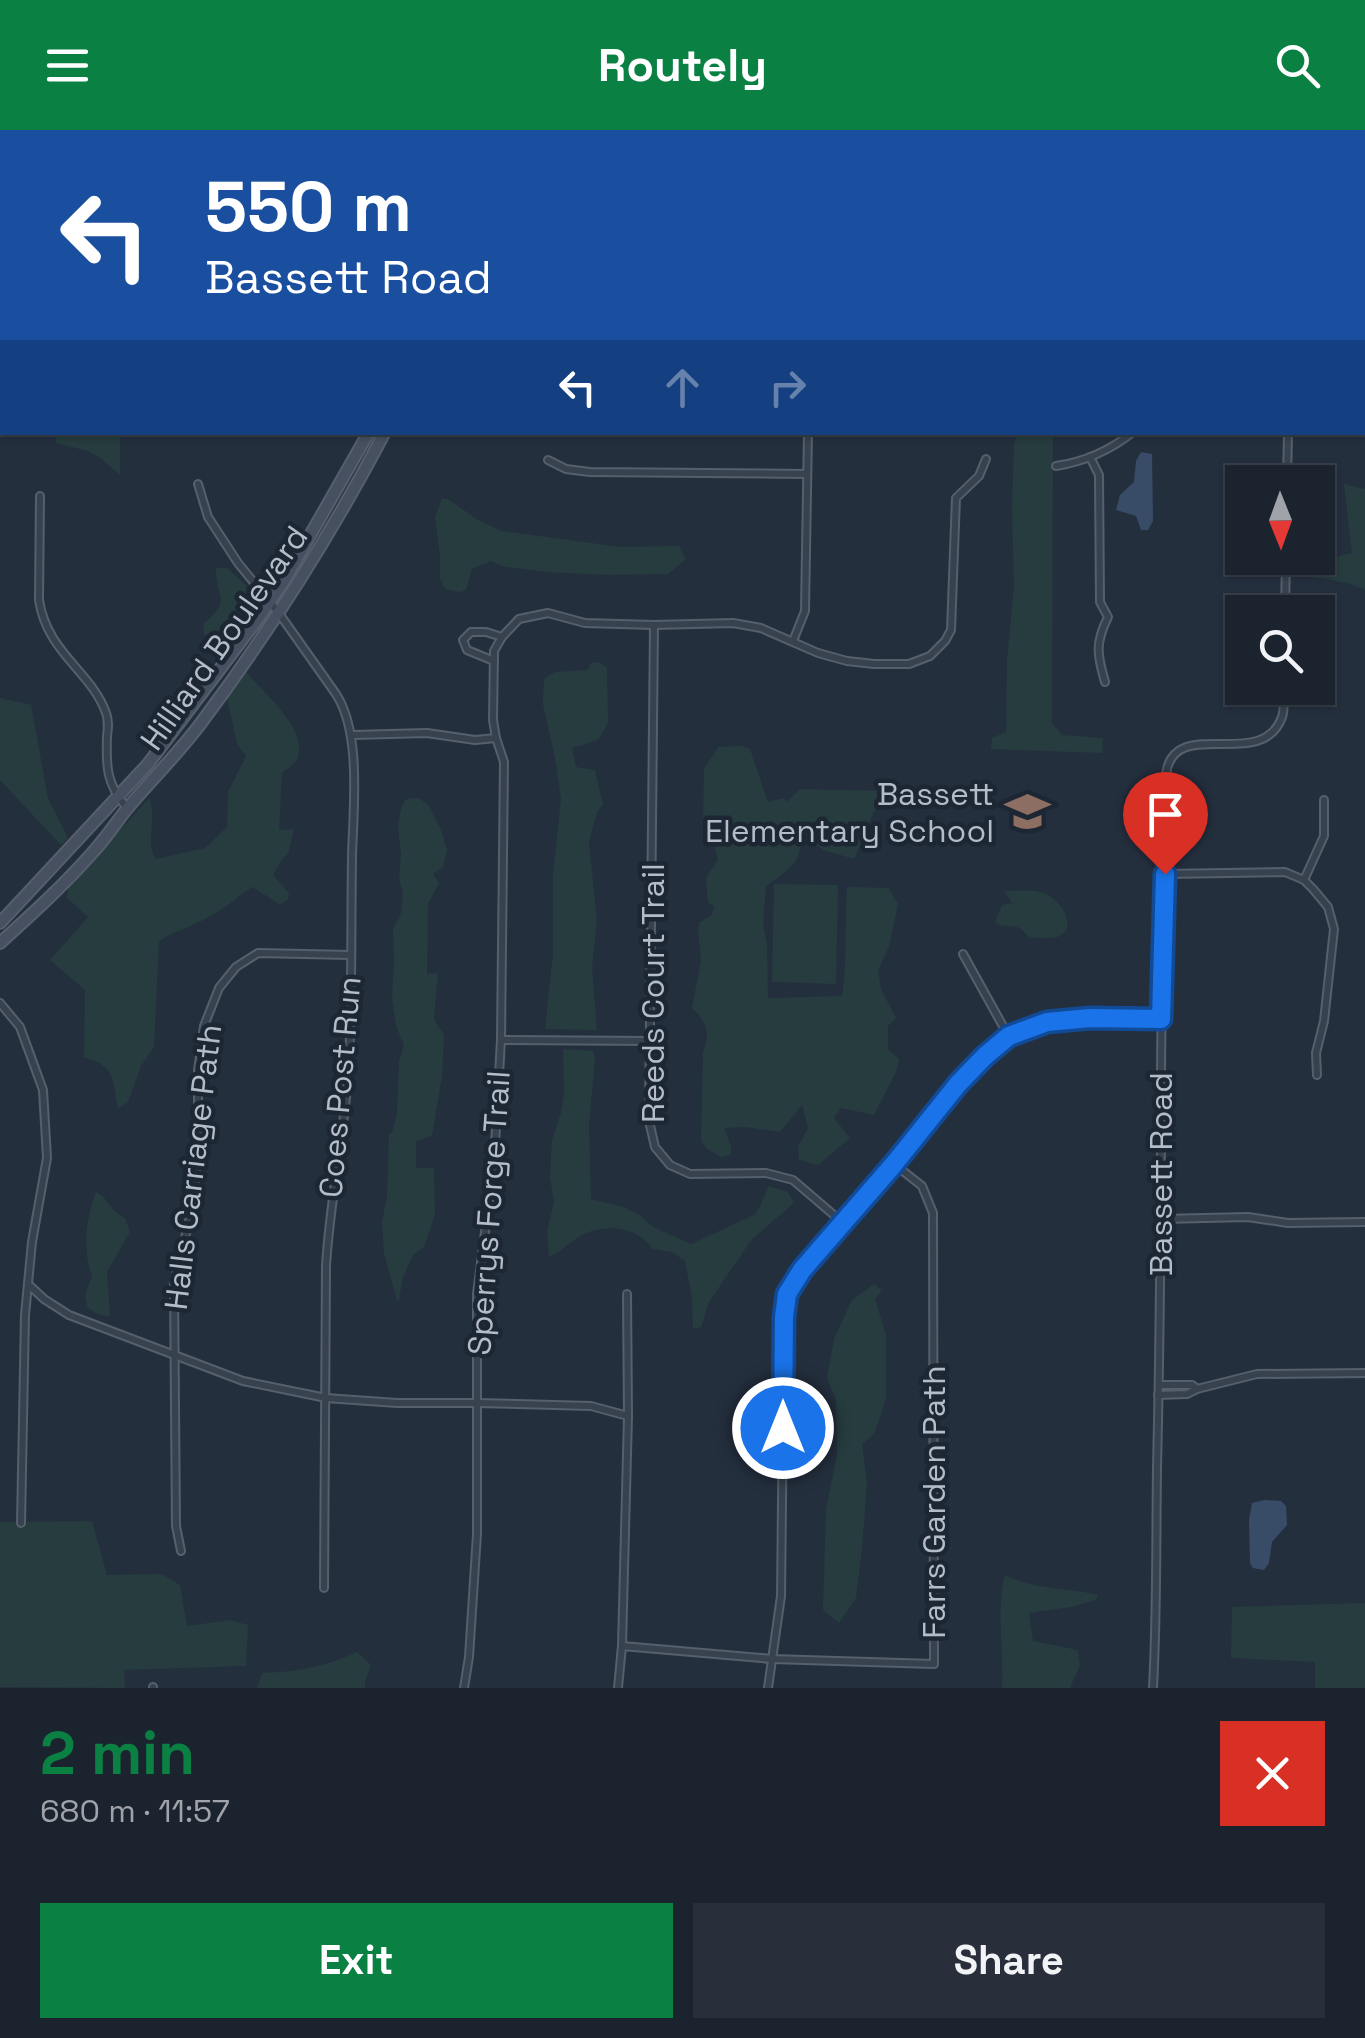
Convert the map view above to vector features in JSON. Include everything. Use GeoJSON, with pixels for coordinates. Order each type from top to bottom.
{"type":"FeatureCollection","features":[{"type":"Feature","properties":{"kind":"main road","name":"Hilliard Boulevard"},"geometry":{"type":"LineString","coordinates":[[0,923],[148,764],[274,608],[293,566],[367,435]]}},
{"type":"Feature","properties":{"kind":"main road","name":"Hilliard Boulevard"},"geometry":{"type":"LineString","coordinates":[[0,943],[94,852],[200,724],[339,516],[383,435]]}},
{"type":"Feature","properties":{"kind":"street"},"geometry":{"type":"LineString","coordinates":[[793,641],[805,611],[808,435]]}},
{"type":"Feature","properties":{"kind":"street"},"geometry":{"type":"LineString","coordinates":[[1056,466],[1090,457],[1129,435]]}},
{"type":"Feature","properties":{"kind":"street"},"geometry":{"type":"LineString","coordinates":[[1287,465],[1288,435]]}},
{"type":"Feature","properties":{"kind":"street"},"geometry":{"type":"LineString","coordinates":[[1090,457],[1100,475],[1100,602],[1108,618],[1100,632],[1097,655],[1105,682]]}},
{"type":"Feature","properties":{"kind":"street"},"geometry":{"type":"LineString","coordinates":[[494,661],[468,650],[464,640],[471,632],[502,637],[518,619],[548,612],[585,623],[733,623],[761,628],[818,653],[874,664],[910,664],[930,656],[946,641],[951,630],[956,498],[972,486],[986,459]]}},
{"type":"Feature","properties":{"kind":"street"},"geometry":{"type":"LineString","coordinates":[[548,460],[566,469],[590,472],[807,474]]}},
{"type":"Feature","properties":{"kind":"street","name":"Coes Post Run"},"geometry":{"type":"LineString","coordinates":[[198,484],[208,516],[238,563],[345,707],[352,735],[348,1063],[328,1228],[324,1588]]}},
{"type":"Feature","properties":{"kind":"street"},"geometry":{"type":"LineString","coordinates":[[40,496],[41,614],[60,650],[105,709],[106,770],[118,798],[128,808]]}},
{"type":"Feature","properties":{"kind":"street","name":"Reeds Court Trail"},"geometry":{"type":"LineString","coordinates":[[654,625],[649,1121],[655,1147],[670,1165],[690,1174],[766,1172],[793,1180],[842,1222]]}},
{"type":"Feature","properties":{"kind":"street","name":"Sperrys Forge Trail"},"geometry":{"type":"LineString","coordinates":[[464,1688],[470,1657],[476,1534],[477,1294],[494,1162],[501,1040],[504,762],[493,720],[494,651],[502,637]]}},
{"type":"Feature","properties":{"kind":"street","name":"Bassett Road"},"geometry":{"type":"LineString","coordinates":[[1152,1688],[1166,766],[1177,750],[1192,745],[1250,744],[1263,740],[1283,716],[1283,705]]}},
{"type":"Feature","properties":{"kind":"street"},"geometry":{"type":"LineString","coordinates":[[352,735],[427,733],[474,740],[496,738]]}},
{"type":"Feature","properties":{"kind":"street"},"geometry":{"type":"LineString","coordinates":[[1304,880],[1324,836],[1324,800]]}},
{"type":"Feature","properties":{"kind":"street"},"geometry":{"type":"LineString","coordinates":[[1165,874],[1285,872],[1304,880],[1328,907],[1334,929],[1324,1022],[1316,1053],[1317,1075]]}},
{"type":"Feature","properties":{"kind":"street","name":"Halls Carriage Path"},"geometry":{"type":"LineString","coordinates":[[181,1551],[176,1526],[174,1284],[193,1204],[198,1071],[204,1026],[220,988],[236,968],[258,953],[350,955]]}},
{"type":"Feature","properties":{"kind":"street"},"geometry":{"type":"LineString","coordinates":[[963,954],[1009,1036]]}},
{"type":"Feature","properties":{"kind":"street"},"geometry":{"type":"LineString","coordinates":[[0,1004],[20,1028],[43,1090],[47,1158],[32,1242],[25,1315],[22,1523]]}},
{"type":"Feature","properties":{"kind":"street"},"geometry":{"type":"LineString","coordinates":[[768,1688],[780,1596],[787,1294],[802,1270],[958,1084],[1009,1036],[1047,1022],[1161,1019]]}},
{"type":"Feature","properties":{"kind":"street"},"geometry":{"type":"LineString","coordinates":[[501,1040],[651,1040]]}},
{"type":"Feature","properties":{"kind":"street","name":"Farrs Garden Path"},"geometry":{"type":"LineString","coordinates":[[622,1646],[772,1659],[934,1664],[933,1214],[922,1186],[894,1164]]}},
{"type":"Feature","properties":{"kind":"street"},"geometry":{"type":"LineString","coordinates":[[1162,1219],[1248,1217],[1288,1223],[1365,1222]]}},
{"type":"Feature","properties":{"kind":"street"},"geometry":{"type":"LineString","coordinates":[[29,1285],[69,1315],[243,1381],[326,1398],[397,1404],[591,1406],[628,1416]]}},
{"type":"Feature","properties":{"kind":"street"},"geometry":{"type":"LineString","coordinates":[[618,1688],[628,1416],[628,1294]]}},
{"type":"Feature","properties":{"kind":"street"},"geometry":{"type":"LineString","coordinates":[[1158,1395],[1187,1394],[1257,1374],[1365,1373]]}},
{"type":"Feature","properties":{"kind":"street"},"geometry":{"type":"LineString","coordinates":[[1159,1385],[1192,1385],[1197,1389]]}},
{"type":"Feature","properties":{"kind":"green space"},"geometry":{"type":"Polygon","coordinates":[[[55,435],[120,435],[120,475],[88,451],[56,443],[55,435]]]}},
{"type":"Feature","properties":{"kind":"green space"},"geometry":{"type":"Polygon","coordinates":[[[1016,435],[1053,435],[1052,723],[1062,735],[1103,738],[1102,753],[991,749],[992,738],[1006,732],[1014,586],[1016,435]]]}},
{"type":"Feature","properties":{"kind":"green space"},"geometry":{"type":"Polygon","coordinates":[[[1344,484],[1365,489],[1365,590],[1348,583],[1299,575],[1335,575],[1335,557],[1352,553],[1344,484]]]}},
{"type":"Feature","properties":{"kind":"green space"},"geometry":{"type":"Polygon","coordinates":[[[442,499],[502,531],[621,547],[679,546],[686,559],[668,574],[609,575],[547,572],[505,567],[491,561],[472,569],[466,590],[445,589],[440,579],[435,517],[442,499]]]}},
{"type":"Feature","properties":{"kind":"green space"},"geometry":{"type":"Polygon","coordinates":[[[216,568],[227,568],[246,585],[246,611],[221,646],[204,634],[203,624],[220,603],[216,568]]]}},
{"type":"Feature","properties":{"kind":"green space"},"geometry":{"type":"Polygon","coordinates":[[[592,662],[607,668],[608,723],[598,740],[572,748],[576,767],[595,770],[603,804],[589,842],[597,921],[592,968],[597,1030],[545,1029],[561,798],[543,704],[544,679],[555,672],[587,670],[592,662]]]}},
{"type":"Feature","properties":{"kind":"green space"},"geometry":{"type":"Polygon","coordinates":[[[246,672],[282,711],[299,746],[294,764],[282,773],[279,830],[294,829],[288,854],[273,875],[289,893],[288,899],[280,905],[253,887],[212,916],[159,941],[154,1047],[141,1066],[128,1102],[118,1108],[111,1075],[102,1065],[84,1057],[85,990],[50,960],[88,917],[67,898],[68,887],[149,798],[151,845],[156,859],[205,848],[227,827],[228,792],[246,756],[237,744],[227,698],[246,672]]]}},
{"type":"Feature","properties":{"kind":"green space"},"geometry":{"type":"Polygon","coordinates":[[[0,698],[31,705],[48,798],[68,838],[61,845],[0,780],[0,698]]]}},
{"type":"Feature","properties":{"kind":"green space"},"geometry":{"type":"Polygon","coordinates":[[[718,747],[750,749],[768,802],[783,798],[787,802],[800,789],[883,791],[854,859],[823,850],[800,832],[797,858],[766,886],[763,922],[768,998],[842,996],[847,887],[889,888],[898,904],[889,947],[878,970],[881,989],[896,1018],[888,1026],[888,1049],[899,1059],[897,1070],[874,1115],[841,1108],[834,1118],[850,1138],[818,1165],[799,1160],[798,1147],[808,1128],[802,1105],[780,1132],[724,1128],[731,1155],[721,1157],[701,1141],[707,1033],[692,1008],[701,960],[698,930],[700,922],[711,916],[715,907],[708,902],[706,878],[718,860],[703,826],[704,769],[718,747]]]}},
{"type":"Feature","properties":{"kind":"green space"},"geometry":{"type":"Polygon","coordinates":[[[411,798],[419,798],[428,805],[447,850],[443,867],[433,874],[439,883],[428,904],[427,974],[438,973],[434,1019],[444,1035],[432,1136],[416,1141],[416,1168],[434,1168],[435,1215],[424,1247],[413,1255],[402,1280],[399,1301],[384,1253],[382,1222],[389,1135],[397,1112],[399,1061],[404,1045],[392,999],[393,929],[401,913],[403,892],[398,828],[401,808],[411,798]]]}},
{"type":"Feature","properties":{"kind":"green space"},"geometry":{"type":"Polygon","coordinates":[[[774,884],[838,885],[836,984],[772,982],[774,884]]]}},
{"type":"Feature","properties":{"kind":"green space"},"geometry":{"type":"Polygon","coordinates":[[[1004,891],[1036,891],[1056,901],[1066,917],[1065,932],[1058,937],[1031,937],[1020,928],[995,922],[1002,905],[1012,903],[1004,891]]]}},
{"type":"Feature","properties":{"kind":"green space"},"geometry":{"type":"Polygon","coordinates":[[[563,1049],[593,1051],[595,1059],[589,1125],[591,1199],[623,1207],[653,1227],[691,1244],[756,1214],[769,1186],[788,1192],[794,1203],[752,1239],[709,1302],[701,1327],[693,1329],[685,1261],[672,1252],[652,1249],[633,1233],[615,1229],[589,1232],[549,1257],[547,1231],[554,1202],[550,1177],[552,1140],[564,1092],[563,1049]]]}},
{"type":"Feature","properties":{"kind":"green space"},"geometry":{"type":"Polygon","coordinates":[[[96,1192],[125,1218],[130,1232],[107,1272],[110,1317],[87,1307],[85,1295],[92,1276],[86,1234],[96,1192]]]}},
{"type":"Feature","properties":{"kind":"green space"},"geometry":{"type":"Polygon","coordinates":[[[874,1284],[882,1290],[875,1299],[886,1335],[886,1399],[874,1434],[862,1444],[867,1483],[856,1598],[839,1623],[823,1610],[826,1510],[837,1454],[836,1401],[827,1378],[834,1339],[852,1300],[874,1284]]]}},
{"type":"Feature","properties":{"kind":"green space"},"geometry":{"type":"Polygon","coordinates":[[[92,1521],[107,1575],[161,1574],[180,1585],[187,1626],[230,1620],[248,1625],[246,1666],[124,1670],[125,1688],[0,1687],[0,1522],[92,1521]]]}},
{"type":"Feature","properties":{"kind":"green space"},"geometry":{"type":"Polygon","coordinates":[[[1005,1575],[1039,1586],[1098,1595],[1096,1600],[1071,1607],[1029,1613],[1033,1641],[1078,1650],[1080,1665],[1070,1688],[1002,1688],[1005,1575]]]}},
{"type":"Feature","properties":{"kind":"green space"},"geometry":{"type":"Polygon","coordinates":[[[1365,1603],[1365,1688],[1315,1688],[1315,1662],[1231,1658],[1232,1607],[1365,1603]]]}},
{"type":"Feature","properties":{"kind":"green space"},"geometry":{"type":"Polygon","coordinates":[[[357,1652],[371,1665],[365,1688],[257,1688],[262,1673],[311,1668],[357,1652]]]}},
{"type":"Feature","properties":{"kind":"water"},"geometry":{"type":"Polygon","coordinates":[[[1141,452],[1152,454],[1153,521],[1148,530],[1141,530],[1136,516],[1116,510],[1120,495],[1134,482],[1141,452]]]}},
{"type":"Feature","properties":{"kind":"water"},"geometry":{"type":"Polygon","coordinates":[[[1281,1501],[1286,1506],[1287,1525],[1272,1542],[1264,1570],[1253,1568],[1250,1563],[1249,1520],[1252,1503],[1281,1501]]]}},
{"type":"Feature","properties":{"kind":"place","name":"Bassett Elementary School"},"geometry":{"type":"Point","coordinates":[1027,812]}},
{"type":"Feature","properties":{"kind":"route"},"geometry":{"type":"LineString","coordinates":[[783,1428],[787,1294],[802,1270],[958,1084],[1009,1036],[1047,1022],[1161,1019],[1165,874]]}}]}
